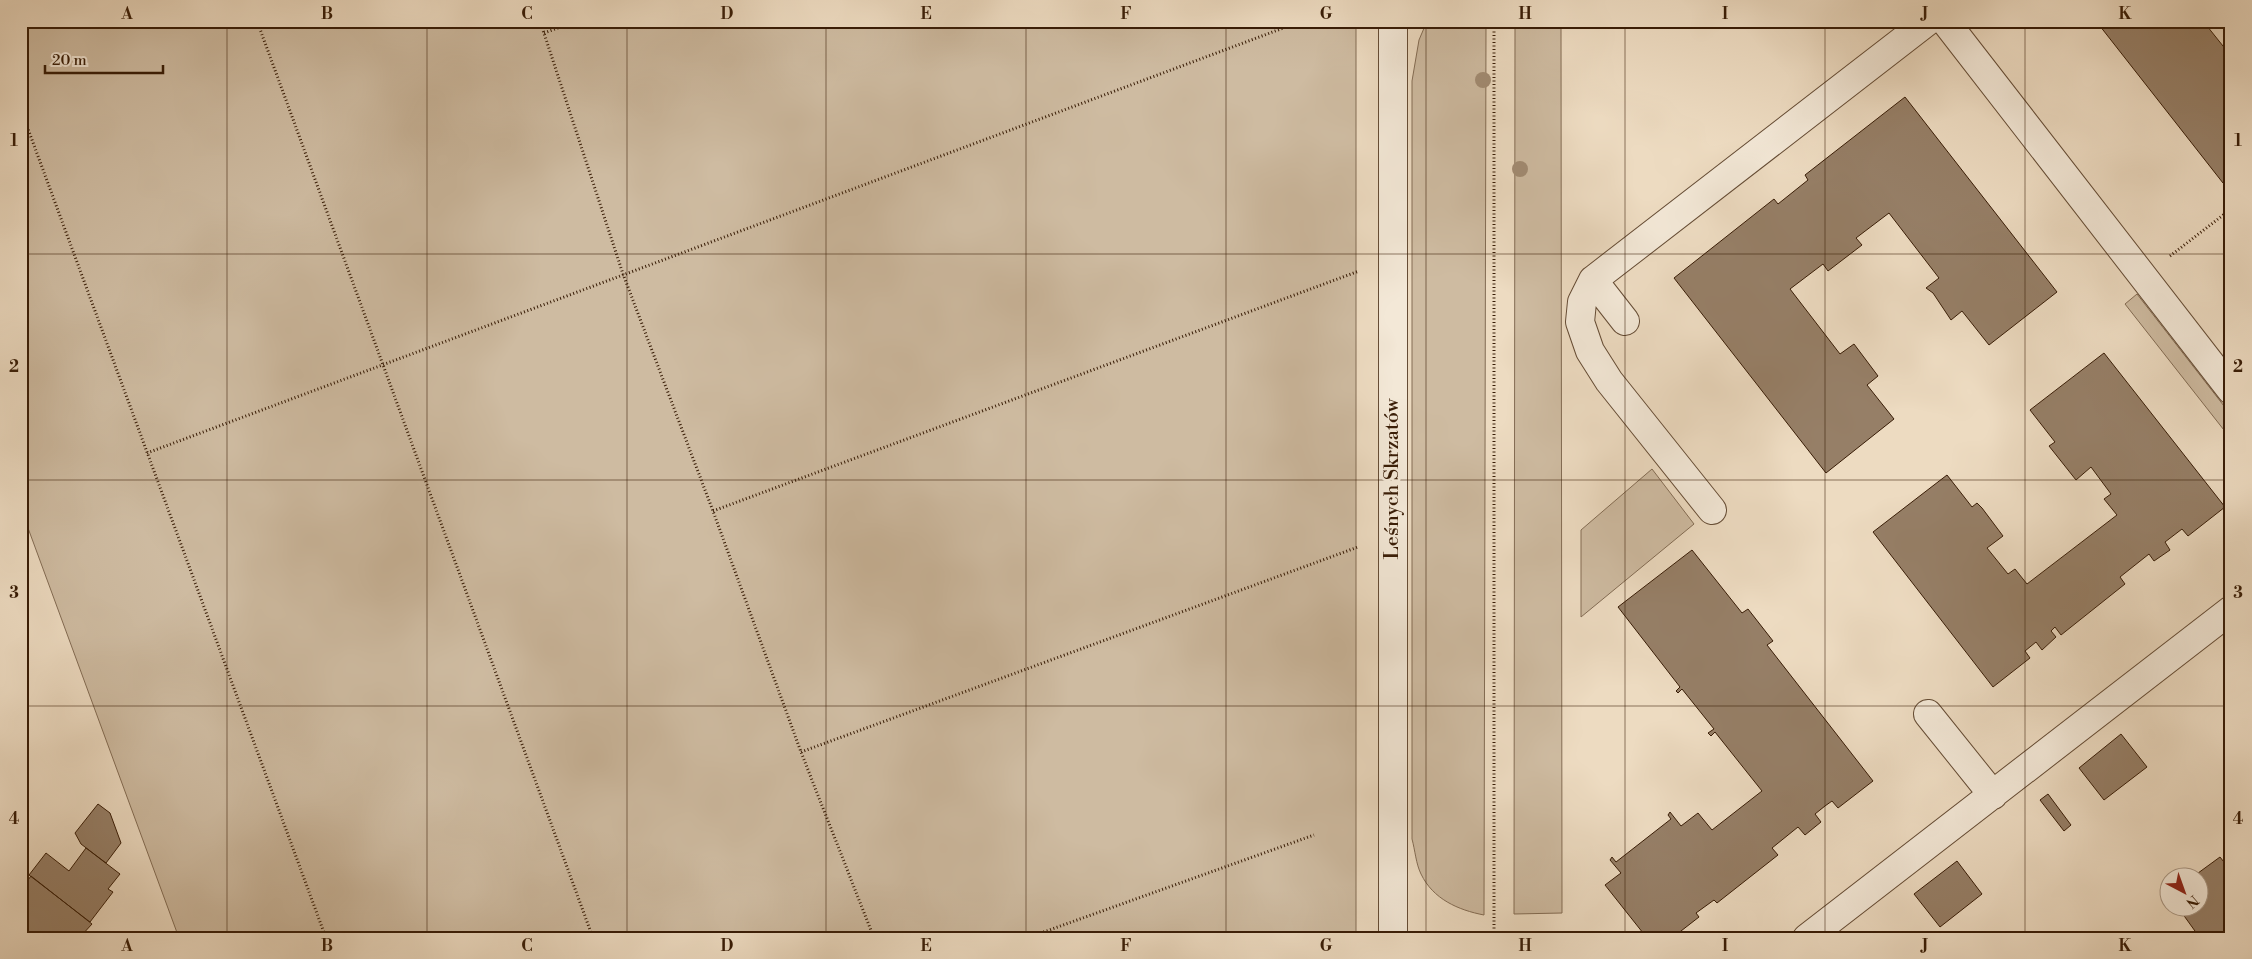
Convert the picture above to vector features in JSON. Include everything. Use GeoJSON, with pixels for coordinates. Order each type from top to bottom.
{"type":"FeatureCollection","features":[{"type":"Feature","properties":{"kind":"street","name":"Leśnych Skrzatów"},"geometry":{"type":"LineString","coordinates":[[1393,21],[1393,938]]}},
{"type":"Feature","properties":{"kind":"street"},"geometry":{"type":"LineString","coordinates":[[1712,510],[1609,380],[1590,350],[1580,322],[1582,302],[1593,280],[1928,21]]}},
{"type":"Feature","properties":{"kind":"street"},"geometry":{"type":"LineString","coordinates":[[1945,21],[2231,390]]}},
{"type":"Feature","properties":{"kind":"street"},"geometry":{"type":"LineString","coordinates":[[1593,280],[1625,321]]}},
{"type":"Feature","properties":{"kind":"street"},"geometry":{"type":"LineString","coordinates":[[1807,938],[2231,610]]}},
{"type":"Feature","properties":{"kind":"street"},"geometry":{"type":"LineString","coordinates":[[1928,714],[1994,795]]}},
{"type":"Feature","properties":{"kind":"path"},"geometry":{"type":"LineString","coordinates":[[257,21],[593,938]]}},
{"type":"Feature","properties":{"kind":"path"},"geometry":{"type":"LineString","coordinates":[[540,21],[623,274],[713,511],[801,752],[874,938]]}},
{"type":"Feature","properties":{"kind":"path"},"geometry":{"type":"LineString","coordinates":[[544,33],[577,21]]}},
{"type":"Feature","properties":{"kind":"path"},"geometry":{"type":"LineString","coordinates":[[147,453],[1302,21]]}},
{"type":"Feature","properties":{"kind":"path"},"geometry":{"type":"LineString","coordinates":[[1494,21],[1494,938]]}},
{"type":"Feature","properties":{"kind":"path"},"geometry":{"type":"LineString","coordinates":[[21,110],[326,938]]}},
{"type":"Feature","properties":{"kind":"path"},"geometry":{"type":"LineString","coordinates":[[2144,278],[2231,209]]}},
{"type":"Feature","properties":{"kind":"path"},"geometry":{"type":"LineString","coordinates":[[713,511],[1356,272]]}},
{"type":"Feature","properties":{"kind":"path"},"geometry":{"type":"LineString","coordinates":[[801,752],[1356,547]]}},
{"type":"Feature","properties":{"kind":"path"},"geometry":{"type":"LineString","coordinates":[[1027,938],[1314,835]]}},
{"type":"Feature","properties":{"kind":"shaded area"},"geometry":{"type":"Polygon","coordinates":[[[21,21],[1356,21],[1356,938],[179,938],[21,509],[21,21]]]}},
{"type":"Feature","properties":{"kind":"shaded area"},"geometry":{"type":"Polygon","coordinates":[[[1427,21],[1486,21],[1484,915],[1465,910],[1447,902],[1432,890],[1419,870],[1412,839],[1412,81],[1419,40],[1427,21]]]}},
{"type":"Feature","properties":{"kind":"shaded area"},"geometry":{"type":"Polygon","coordinates":[[[1515,21],[1561,21],[1562,913],[1514,914],[1515,21]]]}},
{"type":"Feature","properties":{"kind":"shaded area"},"geometry":{"type":"Polygon","coordinates":[[[2137,294],[2231,415],[2231,439],[2125,304],[2137,294]]]}},
{"type":"Feature","properties":{"kind":"shaded area"},"geometry":{"type":"Polygon","coordinates":[[[1652,469],[1694,524],[1581,617],[1581,530],[1652,469]]]}},
{"type":"Feature","properties":{"kind":"building"},"geometry":{"type":"Polygon","coordinates":[[[2096,21],[2203,21],[2231,56],[2231,177],[2223,183],[2096,21]]]}},
{"type":"Feature","properties":{"kind":"building"},"geometry":{"type":"Polygon","coordinates":[[[1905,97],[2057,292],[1989,345],[1962,311],[1951,320],[1933,293],[1926,288],[1939,278],[1889,213],[1856,238],[1862,245],[1828,271],[1823,264],[1790,289],[1840,354],[1854,344],[1878,376],[1867,385],[1894,419],[1826,473],[1674,278],[1774,199],[1778,204],[1808,180],[1805,175],[1905,97]]]}},
{"type":"Feature","properties":{"kind":"building"},"geometry":{"type":"Polygon","coordinates":[[[2104,353],[2225,507],[2188,536],[2182,529],[2165,542],[2170,550],[2154,561],[2149,554],[2120,577],[2125,584],[2061,635],[2055,627],[2051,631],[2056,637],[2042,650],[2036,642],[2025,651],[2030,658],[1993,687],[1873,532],[1947,475],[1972,507],[1977,503],[1982,508],[2003,536],[1987,548],[2008,574],[2015,569],[2027,584],[2117,515],[2104,499],[2111,494],[2091,467],[2076,480],[2049,446],[2055,442],[2030,410],[2104,353]]]}},
{"type":"Feature","properties":{"kind":"building"},"geometry":{"type":"Polygon","coordinates":[[[1692,550],[1742,613],[1748,609],[1773,641],[1767,645],[1873,781],[1838,808],[1832,801],[1825,806],[1815,814],[1821,822],[1805,835],[1798,827],[1772,848],[1778,855],[1717,903],[1714,900],[1696,913],[1699,917],[1672,938],[1647,938],[1605,885],[1621,873],[1610,860],[1612,857],[1616,862],[1671,819],[1668,815],[1670,812],[1681,826],[1698,813],[1712,830],[1762,791],[1715,732],[1711,736],[1708,733],[1714,729],[1682,689],[1678,693],[1676,691],[1680,687],[1618,607],[1692,550]]]}},
{"type":"Feature","properties":{"kind":"building"},"geometry":{"type":"Polygon","coordinates":[[[2121,734],[2147,767],[2104,800],[2079,768],[2121,734]]]}},
{"type":"Feature","properties":{"kind":"building"},"geometry":{"type":"Polygon","coordinates":[[[2048,794],[2071,825],[2064,831],[2040,800],[2048,794]]]}},
{"type":"Feature","properties":{"kind":"building"},"geometry":{"type":"Polygon","coordinates":[[[98,804],[110,813],[121,843],[106,863],[81,844],[75,833],[98,804]]]}},
{"type":"Feature","properties":{"kind":"building"},"geometry":{"type":"Polygon","coordinates":[[[86,848],[120,874],[108,889],[113,892],[90,922],[29,875],[46,853],[69,871],[86,848]]]}},
{"type":"Feature","properties":{"kind":"building"},"geometry":{"type":"Polygon","coordinates":[[[2220,857],[2231,871],[2231,938],[2200,938],[2184,916],[2210,916],[2210,866],[2208,866],[2220,857]]]}},
{"type":"Feature","properties":{"kind":"building"},"geometry":{"type":"Polygon","coordinates":[[[1957,861],[1982,894],[1940,927],[1914,894],[1957,861]]]}},
{"type":"Feature","properties":{"kind":"building"},"geometry":{"type":"Polygon","coordinates":[[[31,876],[92,924],[81,936],[83,938],[24,938],[21,936],[21,889],[31,876]]]}}]}
